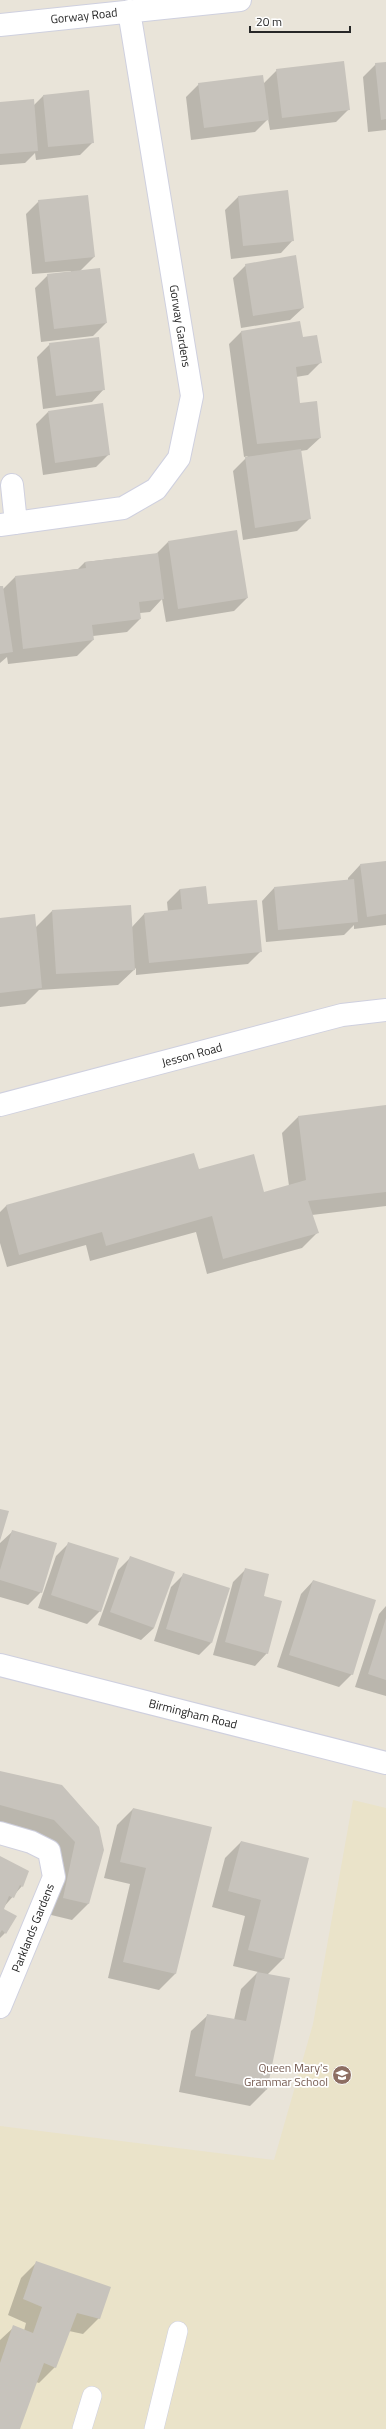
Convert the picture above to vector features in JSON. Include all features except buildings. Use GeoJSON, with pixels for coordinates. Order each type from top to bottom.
{"type":"FeatureCollection","features":[{"type":"Feature","properties":{"kind":"street","name":"Gorway Road"},"geometry":{"type":"LineString","coordinates":[[0,25],[240,0]]}},
{"type":"Feature","properties":{"kind":"street","name":"Gorway Gardens"},"geometry":{"type":"LineString","coordinates":[[12,485],[8,524],[123,508],[156,490],[179,458],[192,396],[130,11]]}},
{"type":"Feature","properties":{"kind":"street","name":"Jesson Road"},"geometry":{"type":"LineString","coordinates":[[0,1105],[342,1015],[386,1010]]}},
{"type":"Feature","properties":{"kind":"street","name":"Birmingham Road"},"geometry":{"type":"LineString","coordinates":[[0,1665],[386,1763]]}},
{"type":"Feature","properties":{"kind":"street","name":"Parklands Gardens"},"geometry":{"type":"LineString","coordinates":[[0,1833],[30,1842],[49,1851],[54,1877],[0,2007]]}},
{"type":"Feature","properties":{"kind":"lane"},"geometry":{"type":"LineString","coordinates":[[154,2429],[178,2332]]}},
{"type":"Feature","properties":{"kind":"lane"},"geometry":{"type":"LineString","coordinates":[[82,2429],[92,2396]]}},
{"type":"Feature","properties":{"kind":"shaded area","name":"Queen Mary's Grammar School"},"geometry":{"type":"Polygon","coordinates":[[[353,1800],[386,1808],[386,2429],[0,2429],[0,2126],[274,2160],[313,2024],[353,1800]]]}},
{"type":"Feature","properties":{"kind":"place","name":"Queen Mary's Grammar School"},"geometry":{"type":"Point","coordinates":[342,2075]}}]}
